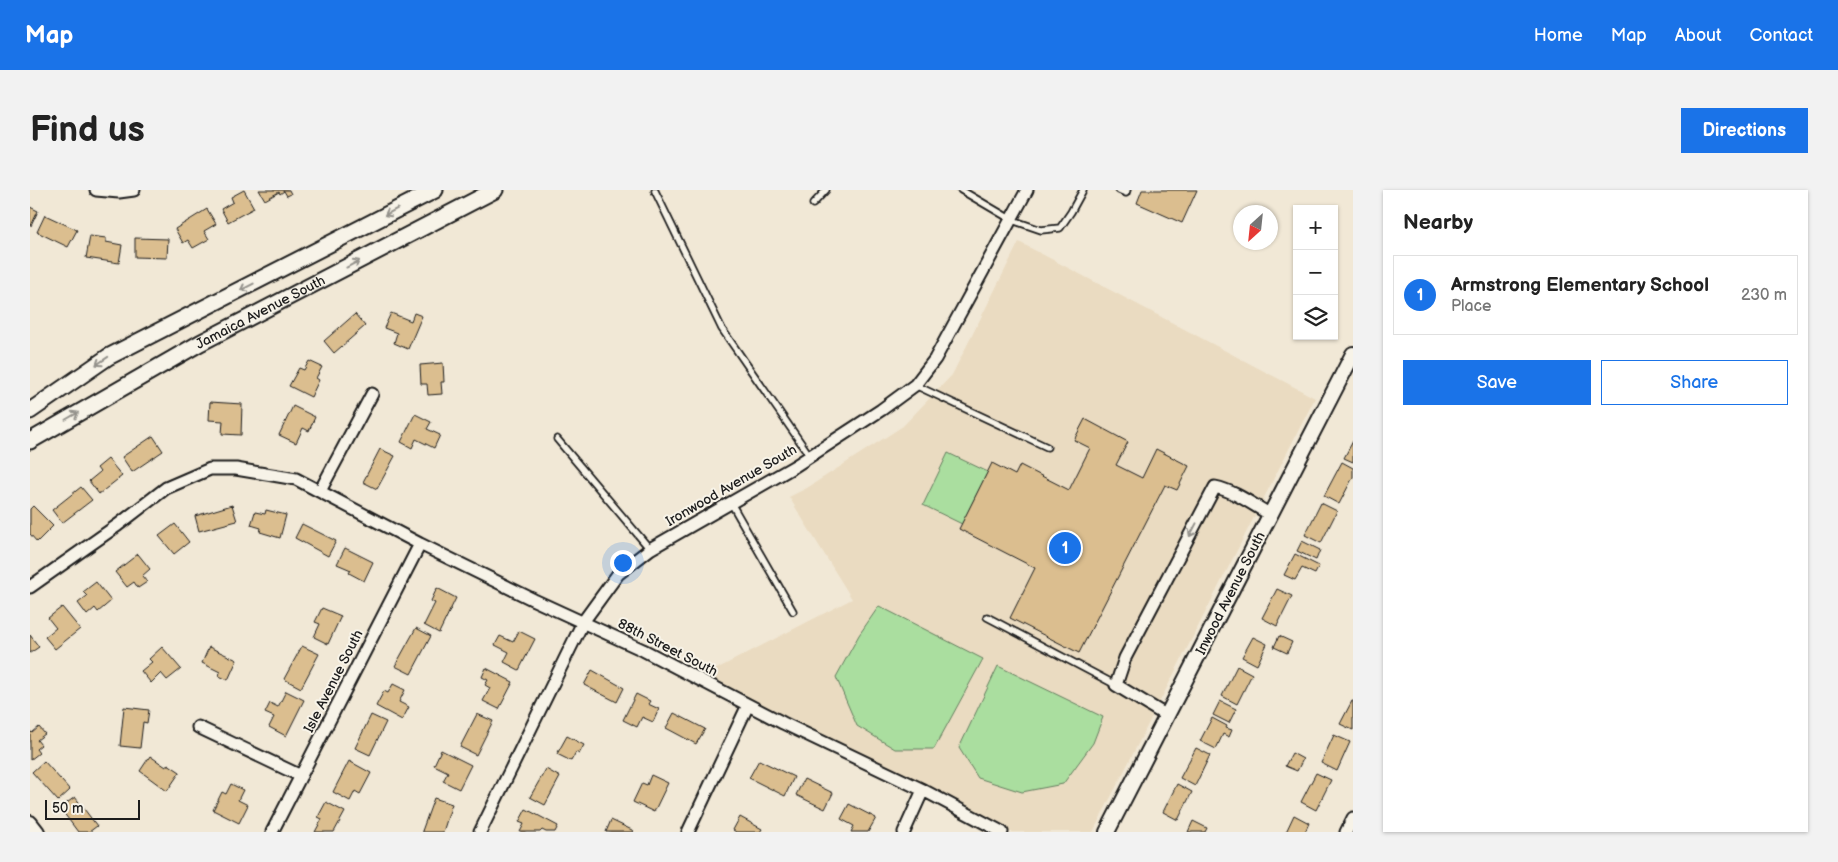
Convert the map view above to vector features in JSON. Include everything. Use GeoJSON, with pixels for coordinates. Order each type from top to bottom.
{"type":"FeatureCollection","features":[{"type":"Feature","properties":{"kind":"main road","name":"Jamaica Avenue South"},"geometry":{"type":"LineString","coordinates":[[30,411],[108,357],[434,190]]}},
{"type":"Feature","properties":{"kind":"main road","name":"Jamaica Avenue South"},"geometry":{"type":"LineString","coordinates":[[30,441],[200,343],[494,190]]}},
{"type":"Feature","properties":{"kind":"street"},"geometry":{"type":"LineString","coordinates":[[96,190],[119,192],[134,190]]}},
{"type":"Feature","properties":{"kind":"street","name":"Ironwood Avenue South"},"geometry":{"type":"LineString","coordinates":[[480,832],[583,622],[618,574],[650,549],[810,456],[881,410],[915,385],[935,359],[1028,190]]}},
{"type":"Feature","properties":{"kind":"street","name":"Inwood Avenue South"},"geometry":{"type":"LineString","coordinates":[[1107,832],[1353,354]]}},
{"type":"Feature","properties":{"kind":"street"},"geometry":{"type":"LineString","coordinates":[[320,491],[372,394]]}},
{"type":"Feature","properties":{"kind":"street","name":"88th Street South"},"geometry":{"type":"LineString","coordinates":[[30,587],[118,525],[166,488],[210,469],[236,469],[296,479],[420,544],[643,650],[748,705],[923,790],[1002,832]]}},
{"type":"Feature","properties":{"kind":"street"},"geometry":{"type":"LineString","coordinates":[[1167,716],[1116,685],[1125,658],[1215,487],[1230,492],[1271,516]]}},
{"type":"Feature","properties":{"kind":"street","name":"Isle Avenue South"},"geometry":{"type":"LineString","coordinates":[[272,832],[420,544]]}},
{"type":"Feature","properties":{"kind":"street"},"geometry":{"type":"LineString","coordinates":[[688,832],[748,705]]}},
{"type":"Feature","properties":{"kind":"street"},"geometry":{"type":"LineString","coordinates":[[198,727],[301,776]]}},
{"type":"Feature","properties":{"kind":"street"},"geometry":{"type":"LineString","coordinates":[[904,832],[923,790]]}},
{"type":"Feature","properties":{"kind":"street"},"geometry":{"type":"LineString","coordinates":[[1346,832],[1353,818]]}},
{"type":"Feature","properties":{"kind":"lane"},"geometry":{"type":"LineString","coordinates":[[814,204],[826,190]]}},
{"type":"Feature","properties":{"kind":"lane"},"geometry":{"type":"LineString","coordinates":[[961,190],[1012,220],[1041,230],[1060,228],[1083,190]]}},
{"type":"Feature","properties":{"kind":"lane"},"geometry":{"type":"LineString","coordinates":[[1119,190],[1126,193],[1127,190]]}},
{"type":"Feature","properties":{"kind":"lane"},"geometry":{"type":"LineString","coordinates":[[656,191],[722,329],[810,456]]}},
{"type":"Feature","properties":{"kind":"lane"},"geometry":{"type":"LineString","coordinates":[[915,385],[1047,447]]}},
{"type":"Feature","properties":{"kind":"lane"},"geometry":{"type":"LineString","coordinates":[[557,440],[650,549]]}},
{"type":"Feature","properties":{"kind":"lane"},"geometry":{"type":"LineString","coordinates":[[731,503],[793,611]]}},
{"type":"Feature","properties":{"kind":"lane"},"geometry":{"type":"LineString","coordinates":[[987,617],[1116,685]]}},
{"type":"Feature","properties":{"kind":"shaded area"},"geometry":{"type":"Polygon","coordinates":[[[1019,242],[1315,398],[1093,832],[999,832],[697,679],[852,599],[789,497],[807,488],[903,426],[952,375],[1019,242]]]}},
{"type":"Feature","properties":{"kind":"green space"},"geometry":{"type":"Polygon","coordinates":[[[948,453],[988,472],[962,524],[923,505],[948,453]]]}},
{"type":"Feature","properties":{"kind":"green space"},"geometry":{"type":"Polygon","coordinates":[[[879,606],[983,659],[934,749],[895,749],[857,726],[836,677],[859,635],[879,606]]]}},
{"type":"Feature","properties":{"kind":"green space"},"geometry":{"type":"Polygon","coordinates":[[[998,666],[1103,717],[1093,743],[1063,784],[1022,792],[978,778],[959,748],[998,666]]]}},
{"type":"Feature","properties":{"kind":"building"},"geometry":{"type":"Polygon","coordinates":[[[244,190],[254,208],[228,222],[221,209],[233,202],[231,197],[244,190]]]}},
{"type":"Feature","properties":{"kind":"building"},"geometry":{"type":"Polygon","coordinates":[[[259,190],[289,190],[291,194],[287,196],[284,191],[280,194],[279,192],[265,200],[259,190]]]}},
{"type":"Feature","properties":{"kind":"building"},"geometry":{"type":"Polygon","coordinates":[[[1142,190],[1197,190],[1182,223],[1137,203],[1142,190]]]}},
{"type":"Feature","properties":{"kind":"building"},"geometry":{"type":"Polygon","coordinates":[[[30,207],[38,211],[31,226],[30,226],[30,207]]]}},
{"type":"Feature","properties":{"kind":"building"},"geometry":{"type":"Polygon","coordinates":[[[207,209],[216,224],[204,231],[209,239],[193,248],[188,240],[183,243],[175,229],[207,209]]]}},
{"type":"Feature","properties":{"kind":"building"},"geometry":{"type":"Polygon","coordinates":[[[45,215],[77,230],[68,247],[37,232],[45,215]]]}},
{"type":"Feature","properties":{"kind":"building"},"geometry":{"type":"Polygon","coordinates":[[[90,236],[106,238],[106,242],[122,245],[119,263],[86,258],[90,236]]]}},
{"type":"Feature","properties":{"kind":"building"},"geometry":{"type":"Polygon","coordinates":[[[135,238],[168,239],[167,258],[135,257],[135,238]]]}},
{"type":"Feature","properties":{"kind":"building"},"geometry":{"type":"Polygon","coordinates":[[[391,313],[411,321],[414,313],[422,316],[408,349],[394,343],[397,333],[384,328],[391,313]]]}},
{"type":"Feature","properties":{"kind":"building"},"geometry":{"type":"Polygon","coordinates":[[[355,314],[365,326],[334,353],[324,341],[355,314]]]}},
{"type":"Feature","properties":{"kind":"building"},"geometry":{"type":"Polygon","coordinates":[[[309,361],[322,367],[316,378],[319,380],[311,397],[289,386],[299,368],[304,370],[309,361]]]}},
{"type":"Feature","properties":{"kind":"building"},"geometry":{"type":"Polygon","coordinates":[[[443,363],[444,382],[441,382],[442,394],[428,395],[427,384],[421,384],[420,365],[443,363]]]}},
{"type":"Feature","properties":{"kind":"building"},"geometry":{"type":"Polygon","coordinates":[[[210,402],[242,404],[241,435],[222,434],[223,421],[209,420],[210,402]]]}},
{"type":"Feature","properties":{"kind":"building"},"geometry":{"type":"Polygon","coordinates":[[[293,406],[315,417],[309,431],[303,428],[296,443],[279,435],[293,406]]]}},
{"type":"Feature","properties":{"kind":"building"},"geometry":{"type":"Polygon","coordinates":[[[415,414],[431,422],[427,429],[440,435],[434,448],[416,439],[412,448],[401,442],[415,414]]]}},
{"type":"Feature","properties":{"kind":"building"},"geometry":{"type":"Polygon","coordinates":[[[1085,419],[1128,442],[1116,465],[1142,478],[1156,449],[1189,466],[1177,490],[1165,485],[1079,653],[1010,618],[1035,568],[959,529],[992,463],[1015,475],[1020,465],[1069,490],[1090,448],[1074,440],[1085,419]]]}},
{"type":"Feature","properties":{"kind":"building"},"geometry":{"type":"Polygon","coordinates":[[[153,436],[163,451],[132,472],[122,457],[153,436]]]}},
{"type":"Feature","properties":{"kind":"building"},"geometry":{"type":"Polygon","coordinates":[[[1353,441],[1353,462],[1344,458],[1353,441]]]}},
{"type":"Feature","properties":{"kind":"building"},"geometry":{"type":"Polygon","coordinates":[[[380,449],[395,456],[377,489],[363,482],[380,449]]]}},
{"type":"Feature","properties":{"kind":"building"},"geometry":{"type":"Polygon","coordinates":[[[108,459],[122,476],[99,494],[89,481],[100,472],[97,468],[108,459]]]}},
{"type":"Feature","properties":{"kind":"building"},"geometry":{"type":"Polygon","coordinates":[[[1342,462],[1353,468],[1353,477],[1339,504],[1324,496],[1342,462]]]}},
{"type":"Feature","properties":{"kind":"building"},"geometry":{"type":"Polygon","coordinates":[[[81,487],[92,500],[62,523],[52,510],[81,487]]]}},
{"type":"Feature","properties":{"kind":"building"},"geometry":{"type":"Polygon","coordinates":[[[1321,503],[1337,511],[1321,543],[1305,535],[1321,503]]]}},
{"type":"Feature","properties":{"kind":"building"},"geometry":{"type":"Polygon","coordinates":[[[232,505],[237,521],[199,531],[195,516],[232,505]]]}},
{"type":"Feature","properties":{"kind":"building"},"geometry":{"type":"Polygon","coordinates":[[[33,506],[53,526],[37,542],[30,534],[30,509],[33,506]]]}},
{"type":"Feature","properties":{"kind":"building"},"geometry":{"type":"Polygon","coordinates":[[[266,510],[286,515],[280,538],[260,532],[261,528],[251,525],[255,512],[265,514],[266,510]]]}},
{"type":"Feature","properties":{"kind":"building"},"geometry":{"type":"Polygon","coordinates":[[[175,524],[189,542],[174,554],[159,536],[175,524]]]}},
{"type":"Feature","properties":{"kind":"building"},"geometry":{"type":"Polygon","coordinates":[[[302,524],[336,541],[328,556],[295,538],[302,524]]]}},
{"type":"Feature","properties":{"kind":"building"},"geometry":{"type":"Polygon","coordinates":[[[1302,541],[1320,550],[1316,560],[1297,551],[1302,541]]]}},
{"type":"Feature","properties":{"kind":"building"},"geometry":{"type":"Polygon","coordinates":[[[345,548],[373,562],[364,581],[349,573],[351,570],[337,564],[345,548]]]}},
{"type":"Feature","properties":{"kind":"building"},"geometry":{"type":"Polygon","coordinates":[[[138,554],[150,569],[142,576],[147,582],[138,588],[134,582],[127,587],[115,572],[138,554]]]}},
{"type":"Feature","properties":{"kind":"building"},"geometry":{"type":"Polygon","coordinates":[[[1295,554],[1319,566],[1315,574],[1302,568],[1295,580],[1284,575],[1295,554]]]}},
{"type":"Feature","properties":{"kind":"building"},"geometry":{"type":"Polygon","coordinates":[[[96,582],[111,601],[98,612],[95,608],[87,615],[78,603],[87,596],[83,592],[96,582]]]}},
{"type":"Feature","properties":{"kind":"building"},"geometry":{"type":"Polygon","coordinates":[[[437,588],[456,598],[439,633],[424,625],[435,603],[431,601],[437,588]]]}},
{"type":"Feature","properties":{"kind":"building"},"geometry":{"type":"Polygon","coordinates":[[[1277,589],[1292,596],[1277,626],[1262,618],[1277,589]]]}},
{"type":"Feature","properties":{"kind":"building"},"geometry":{"type":"Polygon","coordinates":[[[62,607],[80,629],[55,649],[45,637],[56,628],[48,618],[62,607]]]}},
{"type":"Feature","properties":{"kind":"building"},"geometry":{"type":"Polygon","coordinates":[[[322,608],[341,616],[328,644],[314,637],[320,624],[315,622],[322,608]]]}},
{"type":"Feature","properties":{"kind":"building"},"geometry":{"type":"Polygon","coordinates":[[[416,628],[431,636],[411,674],[395,666],[416,628]]]}},
{"type":"Feature","properties":{"kind":"building"},"geometry":{"type":"Polygon","coordinates":[[[519,631],[535,639],[519,670],[504,662],[509,652],[495,645],[500,636],[513,642],[519,631]]]}},
{"type":"Feature","properties":{"kind":"building"},"geometry":{"type":"Polygon","coordinates":[[[30,635],[39,647],[30,653],[30,635]]]}},
{"type":"Feature","properties":{"kind":"building"},"geometry":{"type":"Polygon","coordinates":[[[1279,636],[1292,642],[1287,653],[1274,647],[1279,636]]]}},
{"type":"Feature","properties":{"kind":"building"},"geometry":{"type":"Polygon","coordinates":[[[1253,637],[1267,644],[1257,665],[1242,657],[1253,637]]]}},
{"type":"Feature","properties":{"kind":"building"},"geometry":{"type":"Polygon","coordinates":[[[302,646],[319,654],[301,688],[284,679],[302,646]]]}},
{"type":"Feature","properties":{"kind":"building"},"geometry":{"type":"Polygon","coordinates":[[[162,647],[181,669],[167,680],[161,673],[151,683],[141,671],[152,662],[149,659],[162,647]]]}},
{"type":"Feature","properties":{"kind":"building"},"geometry":{"type":"Polygon","coordinates":[[[209,647],[237,660],[228,680],[219,676],[220,672],[202,663],[209,647]]]}},
{"type":"Feature","properties":{"kind":"building"},"geometry":{"type":"Polygon","coordinates":[[[1237,666],[1252,674],[1237,704],[1222,696],[1237,666]]]}},
{"type":"Feature","properties":{"kind":"building"},"geometry":{"type":"Polygon","coordinates":[[[486,668],[513,682],[499,709],[483,701],[490,688],[485,685],[488,680],[482,677],[486,668]]]}},
{"type":"Feature","properties":{"kind":"building"},"geometry":{"type":"Polygon","coordinates":[[[592,670],[624,688],[617,702],[584,685],[592,670]]]}},
{"type":"Feature","properties":{"kind":"building"},"geometry":{"type":"Polygon","coordinates":[[[393,684],[405,690],[399,702],[409,707],[402,720],[376,706],[384,691],[388,693],[393,684]]]}},
{"type":"Feature","properties":{"kind":"building"},"geometry":{"type":"Polygon","coordinates":[[[286,691],[304,700],[286,736],[269,727],[274,717],[265,713],[270,703],[278,707],[286,691]]]}},
{"type":"Feature","properties":{"kind":"building"},"geometry":{"type":"Polygon","coordinates":[[[636,694],[650,701],[648,704],[659,709],[653,722],[642,717],[637,727],[623,720],[636,694]]]}},
{"type":"Feature","properties":{"kind":"building"},"geometry":{"type":"Polygon","coordinates":[[[1220,701],[1236,709],[1229,723],[1213,715],[1220,701]]]}},
{"type":"Feature","properties":{"kind":"building"},"geometry":{"type":"Polygon","coordinates":[[[1353,701],[1353,730],[1340,724],[1353,701]]]}},
{"type":"Feature","properties":{"kind":"building"},"geometry":{"type":"Polygon","coordinates":[[[124,707],[149,710],[147,723],[143,722],[140,748],[120,746],[124,707]]]}},
{"type":"Feature","properties":{"kind":"building"},"geometry":{"type":"Polygon","coordinates":[[[674,713],[705,729],[696,744],[666,728],[674,713]]]}},
{"type":"Feature","properties":{"kind":"building"},"geometry":{"type":"Polygon","coordinates":[[[477,714],[493,721],[476,755],[460,747],[477,714]]]}},
{"type":"Feature","properties":{"kind":"building"},"geometry":{"type":"Polygon","coordinates":[[[371,715],[386,722],[370,755],[355,748],[371,715]]]}},
{"type":"Feature","properties":{"kind":"building"},"geometry":{"type":"Polygon","coordinates":[[[1212,718],[1232,730],[1229,737],[1223,734],[1216,749],[1200,741],[1212,718]]]}},
{"type":"Feature","properties":{"kind":"building"},"geometry":{"type":"Polygon","coordinates":[[[39,727],[45,734],[37,740],[41,745],[36,749],[39,753],[30,760],[30,731],[32,733],[39,727]]]}},
{"type":"Feature","properties":{"kind":"building"},"geometry":{"type":"Polygon","coordinates":[[[1334,735],[1350,742],[1337,771],[1321,763],[1334,735]]]}},
{"type":"Feature","properties":{"kind":"building"},"geometry":{"type":"Polygon","coordinates":[[[567,736],[584,745],[579,754],[576,752],[571,761],[557,754],[567,736]]]}},
{"type":"Feature","properties":{"kind":"building"},"geometry":{"type":"Polygon","coordinates":[[[1196,748],[1210,755],[1195,786],[1180,778],[1196,748]]]}},
{"type":"Feature","properties":{"kind":"building"},"geometry":{"type":"Polygon","coordinates":[[[441,750],[471,765],[459,789],[443,781],[448,772],[434,765],[441,750]]]}},
{"type":"Feature","properties":{"kind":"building"},"geometry":{"type":"Polygon","coordinates":[[[1292,753],[1303,759],[1297,771],[1285,766],[1292,753]]]}},
{"type":"Feature","properties":{"kind":"building"},"geometry":{"type":"Polygon","coordinates":[[[150,756],[166,767],[168,764],[180,772],[167,791],[140,771],[150,756]]]}},
{"type":"Feature","properties":{"kind":"building"},"geometry":{"type":"Polygon","coordinates":[[[759,760],[794,777],[785,796],[749,778],[759,760]]]}},
{"type":"Feature","properties":{"kind":"building"},"geometry":{"type":"Polygon","coordinates":[[[44,761],[70,790],[58,801],[32,772],[44,761]]]}},
{"type":"Feature","properties":{"kind":"building"},"geometry":{"type":"Polygon","coordinates":[[[349,761],[371,773],[360,794],[355,791],[350,801],[333,792],[349,761]]]}},
{"type":"Feature","properties":{"kind":"building"},"geometry":{"type":"Polygon","coordinates":[[[546,769],[560,777],[545,805],[530,797],[546,769]]]}},
{"type":"Feature","properties":{"kind":"building"},"geometry":{"type":"Polygon","coordinates":[[[1316,773],[1331,780],[1316,810],[1301,802],[1316,773]]]}},
{"type":"Feature","properties":{"kind":"building"},"geometry":{"type":"Polygon","coordinates":[[[651,775],[668,783],[654,812],[633,802],[642,783],[647,785],[651,775]]]}},
{"type":"Feature","properties":{"kind":"building"},"geometry":{"type":"Polygon","coordinates":[[[804,779],[833,793],[825,809],[796,795],[804,779]]]}},
{"type":"Feature","properties":{"kind":"building"},"geometry":{"type":"Polygon","coordinates":[[[231,784],[243,790],[238,800],[248,805],[239,823],[213,810],[222,792],[226,794],[231,784]]]}},
{"type":"Feature","properties":{"kind":"building"},"geometry":{"type":"Polygon","coordinates":[[[1177,784],[1192,792],[1178,820],[1163,812],[1177,784]]]}},
{"type":"Feature","properties":{"kind":"building"},"geometry":{"type":"Polygon","coordinates":[[[75,797],[97,826],[89,832],[78,832],[60,808],[75,797]]]}},
{"type":"Feature","properties":{"kind":"building"},"geometry":{"type":"Polygon","coordinates":[[[434,798],[452,804],[443,832],[424,832],[422,831],[434,798]]]}},
{"type":"Feature","properties":{"kind":"building"},"geometry":{"type":"Polygon","coordinates":[[[326,802],[345,812],[334,832],[315,832],[322,819],[318,817],[326,802]]]}},
{"type":"Feature","properties":{"kind":"building"},"geometry":{"type":"Polygon","coordinates":[[[849,804],[876,818],[868,832],[851,832],[854,826],[841,819],[849,804]]]}},
{"type":"Feature","properties":{"kind":"building"},"geometry":{"type":"Polygon","coordinates":[[[526,809],[558,826],[555,832],[542,830],[540,832],[520,832],[524,824],[519,822],[526,809]]]}},
{"type":"Feature","properties":{"kind":"building"},"geometry":{"type":"Polygon","coordinates":[[[1294,815],[1309,823],[1305,832],[1286,832],[1294,815]]]}},
{"type":"Feature","properties":{"kind":"building"},"geometry":{"type":"Polygon","coordinates":[[[740,817],[762,829],[760,832],[736,832],[733,830],[740,817]]]}},
{"type":"Feature","properties":{"kind":"building"},"geometry":{"type":"Polygon","coordinates":[[[611,820],[634,831],[606,832],[611,820]]]}},
{"type":"Feature","properties":{"kind":"building"},"geometry":{"type":"Polygon","coordinates":[[[1193,821],[1207,828],[1205,832],[1188,832],[1193,821]]]}},
{"type":"Feature","properties":{"kind":"place","name":"Armstrong Elementary School"},"geometry":{"type":"Point","coordinates":[1065,548]}}]}
